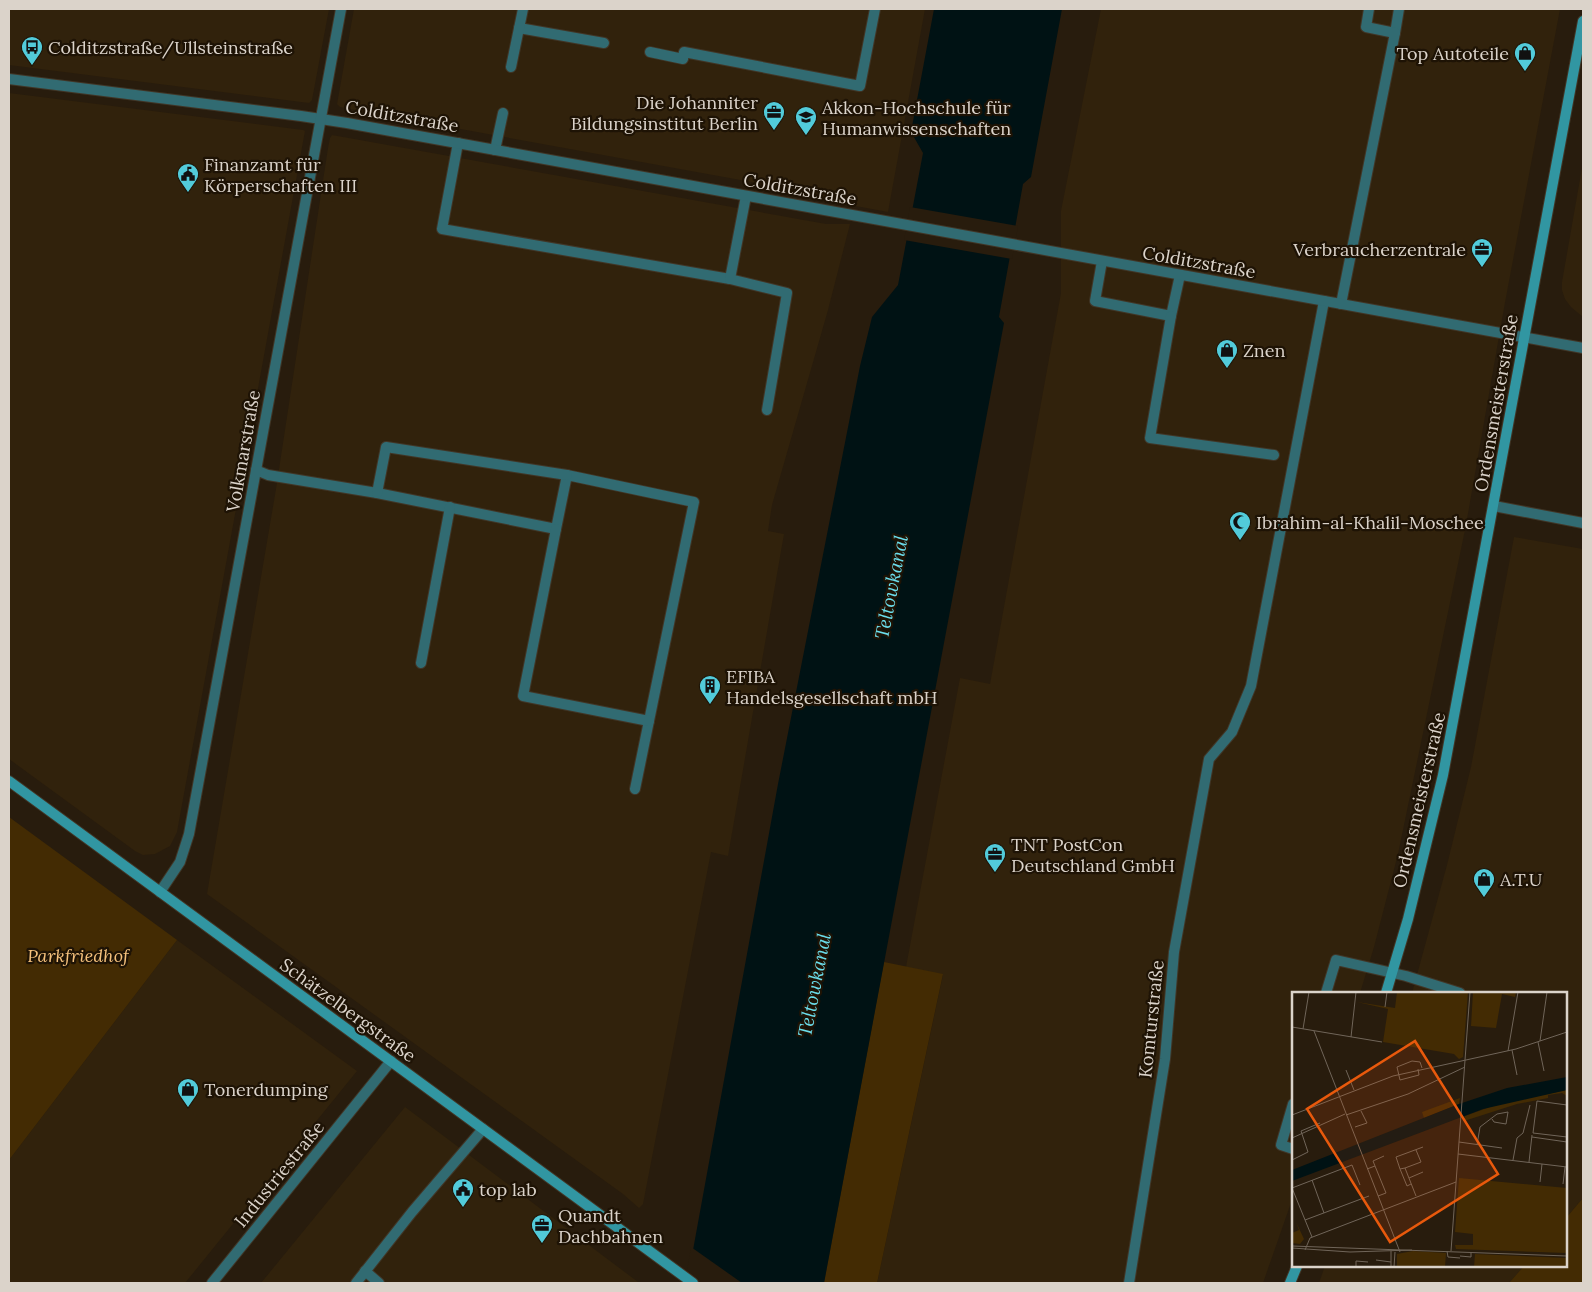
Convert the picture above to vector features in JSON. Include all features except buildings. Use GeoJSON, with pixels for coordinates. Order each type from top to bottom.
{"type":"FeatureCollection","features":[{"type":"Feature","properties":{"kind":"street","name":"Volkmarstraße"},"geometry":{"type":"LineString","coordinates":[[160,892],[180,862],[189,834],[341,9]]}},
{"type":"Feature","properties":{"kind":"street"},"geometry":{"type":"LineString","coordinates":[[511,67],[523,9]]}},
{"type":"Feature","properties":{"kind":"street"},"geometry":{"type":"LineString","coordinates":[[650,52],[683,59],[684,52],[860,86],[875,9]]}},
{"type":"Feature","properties":{"kind":"street"},"geometry":{"type":"LineString","coordinates":[[1369,9],[1366,27],[1395,33]]}},
{"type":"Feature","properties":{"kind":"street"},"geometry":{"type":"LineString","coordinates":[[1341,304],[1399,9]]}},
{"type":"Feature","properties":{"kind":"street","name":"Ordensmeisterstraße"},"geometry":{"type":"LineString","coordinates":[[1386,992],[1408,919],[1443,775],[1583,21]]}},
{"type":"Feature","properties":{"kind":"street"},"geometry":{"type":"LineString","coordinates":[[519,28],[604,43]]}},
{"type":"Feature","properties":{"kind":"street","name":"Colditzstraße"},"geometry":{"type":"LineString","coordinates":[[9,79],[321,119],[1583,348]]}},
{"type":"Feature","properties":{"kind":"street"},"geometry":{"type":"LineString","coordinates":[[496,150],[503,113]]}},
{"type":"Feature","properties":{"kind":"street"},"geometry":{"type":"LineString","coordinates":[[458,143],[442,229],[730,279],[787,293],[767,410]]}},
{"type":"Feature","properties":{"kind":"street"},"geometry":{"type":"LineString","coordinates":[[730,279],[746,196]]}},
{"type":"Feature","properties":{"kind":"street"},"geometry":{"type":"LineString","coordinates":[[1102,261],[1095,301],[1171,316]]}},
{"type":"Feature","properties":{"kind":"street"},"geometry":{"type":"LineString","coordinates":[[1180,275],[1150,438],[1274,455]]}},
{"type":"Feature","properties":{"kind":"street","name":"Komturstraße"},"geometry":{"type":"LineString","coordinates":[[1129,1283],[1165,1059],[1174,952],[1209,759],[1232,732],[1251,686],[1324,301]]}},
{"type":"Feature","properties":{"kind":"street"},"geometry":{"type":"LineString","coordinates":[[377,493],[386,447],[567,476],[694,502],[635,790]]}},
{"type":"Feature","properties":{"kind":"street"},"geometry":{"type":"LineString","coordinates":[[256,470],[274,476],[377,493],[556,530]]}},
{"type":"Feature","properties":{"kind":"street"},"geometry":{"type":"LineString","coordinates":[[567,476],[523,696],[649,721]]}},
{"type":"Feature","properties":{"kind":"street"},"geometry":{"type":"LineString","coordinates":[[1494,506],[1583,523]]}},
{"type":"Feature","properties":{"kind":"street"},"geometry":{"type":"LineString","coordinates":[[421,663],[450,507]]}},
{"type":"Feature","properties":{"kind":"street","name":"Schätzelbergstraße"},"geometry":{"type":"LineString","coordinates":[[9,781],[693,1283]]}},
{"type":"Feature","properties":{"kind":"street"},"geometry":{"type":"LineString","coordinates":[[1326,992],[1336,960],[1392,972],[1457,992]]}},
{"type":"Feature","properties":{"kind":"street","name":"Industriestraße"},"geometry":{"type":"LineString","coordinates":[[212,1283],[391,1062]]}},
{"type":"Feature","properties":{"kind":"street"},"geometry":{"type":"LineString","coordinates":[[1292,1107],[1281,1145],[1292,1149]]}},
{"type":"Feature","properties":{"kind":"street"},"geometry":{"type":"LineString","coordinates":[[356,1283],[412,1212],[483,1129]]}},
{"type":"Feature","properties":{"kind":"street"},"geometry":{"type":"LineString","coordinates":[[1290,1283],[1297,1267]]}},
{"type":"Feature","properties":{"kind":"street"},"geometry":{"type":"LineString","coordinates":[[365,1272],[379,1283]]}},
{"type":"Feature","properties":{"kind":"shaded area"},"geometry":{"type":"Polygon","coordinates":[[[9,9],[329,9],[312,100],[309,103],[9,65],[9,9]]]}},
{"type":"Feature","properties":{"kind":"shaded area"},"geometry":{"type":"Polygon","coordinates":[[[354,9],[925,9],[888,212],[845,204],[817,194],[340,107],[337,104],[354,9]]]}},
{"type":"Feature","properties":{"kind":"shaded area"},"geometry":{"type":"Polygon","coordinates":[[[1101,9],[1560,9],[1504,308],[1466,525],[1398,854],[1374,947],[1360,992],[1292,992],[1292,1200],[1263,1283],[877,1283],[943,975],[906,967],[960,678],[990,684],[1061,293],[1061,211],[1101,9]]]}},
{"type":"Feature","properties":{"kind":"shaded area"},"geometry":{"type":"Polygon","coordinates":[[[9,93],[305,131],[177,832],[170,846],[155,854],[143,855],[135,851],[9,759],[9,93]]]}},
{"type":"Feature","properties":{"kind":"shaded area"},"geometry":{"type":"Polygon","coordinates":[[[332,135],[826,224],[850,224],[828,310],[772,505],[768,531],[784,534],[728,856],[711,852],[643,1204],[639,1208],[623,1194],[207,894],[276,489],[328,148],[332,135]]]}},
{"type":"Feature","properties":{"kind":"shaded area"},"geometry":{"type":"Polygon","coordinates":[[[1583,162],[1583,317],[1565,299],[1562,282],[1583,162]]]}},
{"type":"Feature","properties":{"kind":"shaded area"},"geometry":{"type":"Polygon","coordinates":[[[1514,537],[1583,549],[1583,1198],[1567,1217],[1567,992],[1412,992],[1447,865],[1471,767],[1514,537]]]}},
{"type":"Feature","properties":{"kind":"shaded area","name":"Tonerdumping"},"geometry":{"type":"Polygon","coordinates":[[[177,940],[357,1071],[185,1283],[9,1283],[9,1160],[177,940]]]}},
{"type":"Feature","properties":{"kind":"shaded area"},"geometry":{"type":"Polygon","coordinates":[[[405,1107],[638,1282],[638,1283],[261,1283],[405,1107]]]}},
{"type":"Feature","properties":{"kind":"shaded area"},"geometry":{"type":"Polygon","coordinates":[[[1325,1267],[1523,1267],[1509,1283],[1319,1283],[1325,1267]]]}},
{"type":"Feature","properties":{"kind":"green space","name":"Parkfriedhof"},"geometry":{"type":"Polygon","coordinates":[[[9,817],[177,940],[9,1160],[9,817]]]}},
{"type":"Feature","properties":{"kind":"green space"},"geometry":{"type":"Polygon","coordinates":[[[884,962],[943,974],[877,1283],[824,1283],[884,962]]]}},
{"type":"Feature","properties":{"kind":"green space"},"geometry":{"type":"Polygon","coordinates":[[[1583,1198],[1583,1283],[1509,1283],[1523,1267],[1567,1267],[1567,1217],[1583,1198]]]}},
{"type":"Feature","properties":{"kind":"water","name":"Teltowkanal"},"geometry":{"type":"Polygon","coordinates":[[[934,9],[1062,9],[1031,177],[1023,184],[999,317],[1004,323],[824,1283],[687,1283],[778,784],[860,366],[872,317],[898,285],[923,153],[911,132],[934,9]]]}},
{"type":"Feature","properties":{"kind":"pier"},"geometry":{"type":"Polygon","coordinates":[[[910,207],[1018,226],[1012,259],[904,240],[910,207]]]}},
{"type":"Feature","properties":{"kind":"pier"},"geometry":{"type":"Polygon","coordinates":[[[691,1247],[742,1283],[685,1283],[691,1247]]]}},
{"type":"Feature","properties":{"kind":"place","name":"Colditzstraße/Ullsteinstraße"},"geometry":{"type":"Point","coordinates":[32,66]}},
{"type":"Feature","properties":{"kind":"place","name":"Top Autoteile"},"geometry":{"type":"Point","coordinates":[1525,72]}},
{"type":"Feature","properties":{"kind":"place","name":"Die Johanniter Bildungsinstitut Berlin"},"geometry":{"type":"Point","coordinates":[774,131]}},
{"type":"Feature","properties":{"kind":"place","name":"Akkon-Hochschule für Humanwissenschaften"},"geometry":{"type":"Point","coordinates":[806,136]}},
{"type":"Feature","properties":{"kind":"place","name":"Finanzamt für Körperschaften III"},"geometry":{"type":"Point","coordinates":[188,193]}},
{"type":"Feature","properties":{"kind":"place","name":"Verbraucherzentrale"},"geometry":{"type":"Point","coordinates":[1482,268]}},
{"type":"Feature","properties":{"kind":"place","name":"Znen"},"geometry":{"type":"Point","coordinates":[1227,369]}},
{"type":"Feature","properties":{"kind":"place","name":"Ibrahim-al-Khalil-Moschee"},"geometry":{"type":"Point","coordinates":[1240,541]}},
{"type":"Feature","properties":{"kind":"place","name":"EFIBA Handelsgesellschaft mbH"},"geometry":{"type":"Point","coordinates":[710,705]}},
{"type":"Feature","properties":{"kind":"place","name":"TNT PostCon Deutschland GmbH"},"geometry":{"type":"Point","coordinates":[995,873]}},
{"type":"Feature","properties":{"kind":"place","name":"A.T.U"},"geometry":{"type":"Point","coordinates":[1484,898]}},
{"type":"Feature","properties":{"kind":"place","name":"Tonerdumping"},"geometry":{"type":"Point","coordinates":[188,1108]}},
{"type":"Feature","properties":{"kind":"place","name":"top lab"},"geometry":{"type":"Point","coordinates":[463,1208]}},
{"type":"Feature","properties":{"kind":"place","name":"Quandt Dachbahnen"},"geometry":{"type":"Point","coordinates":[542,1244]}}]}
